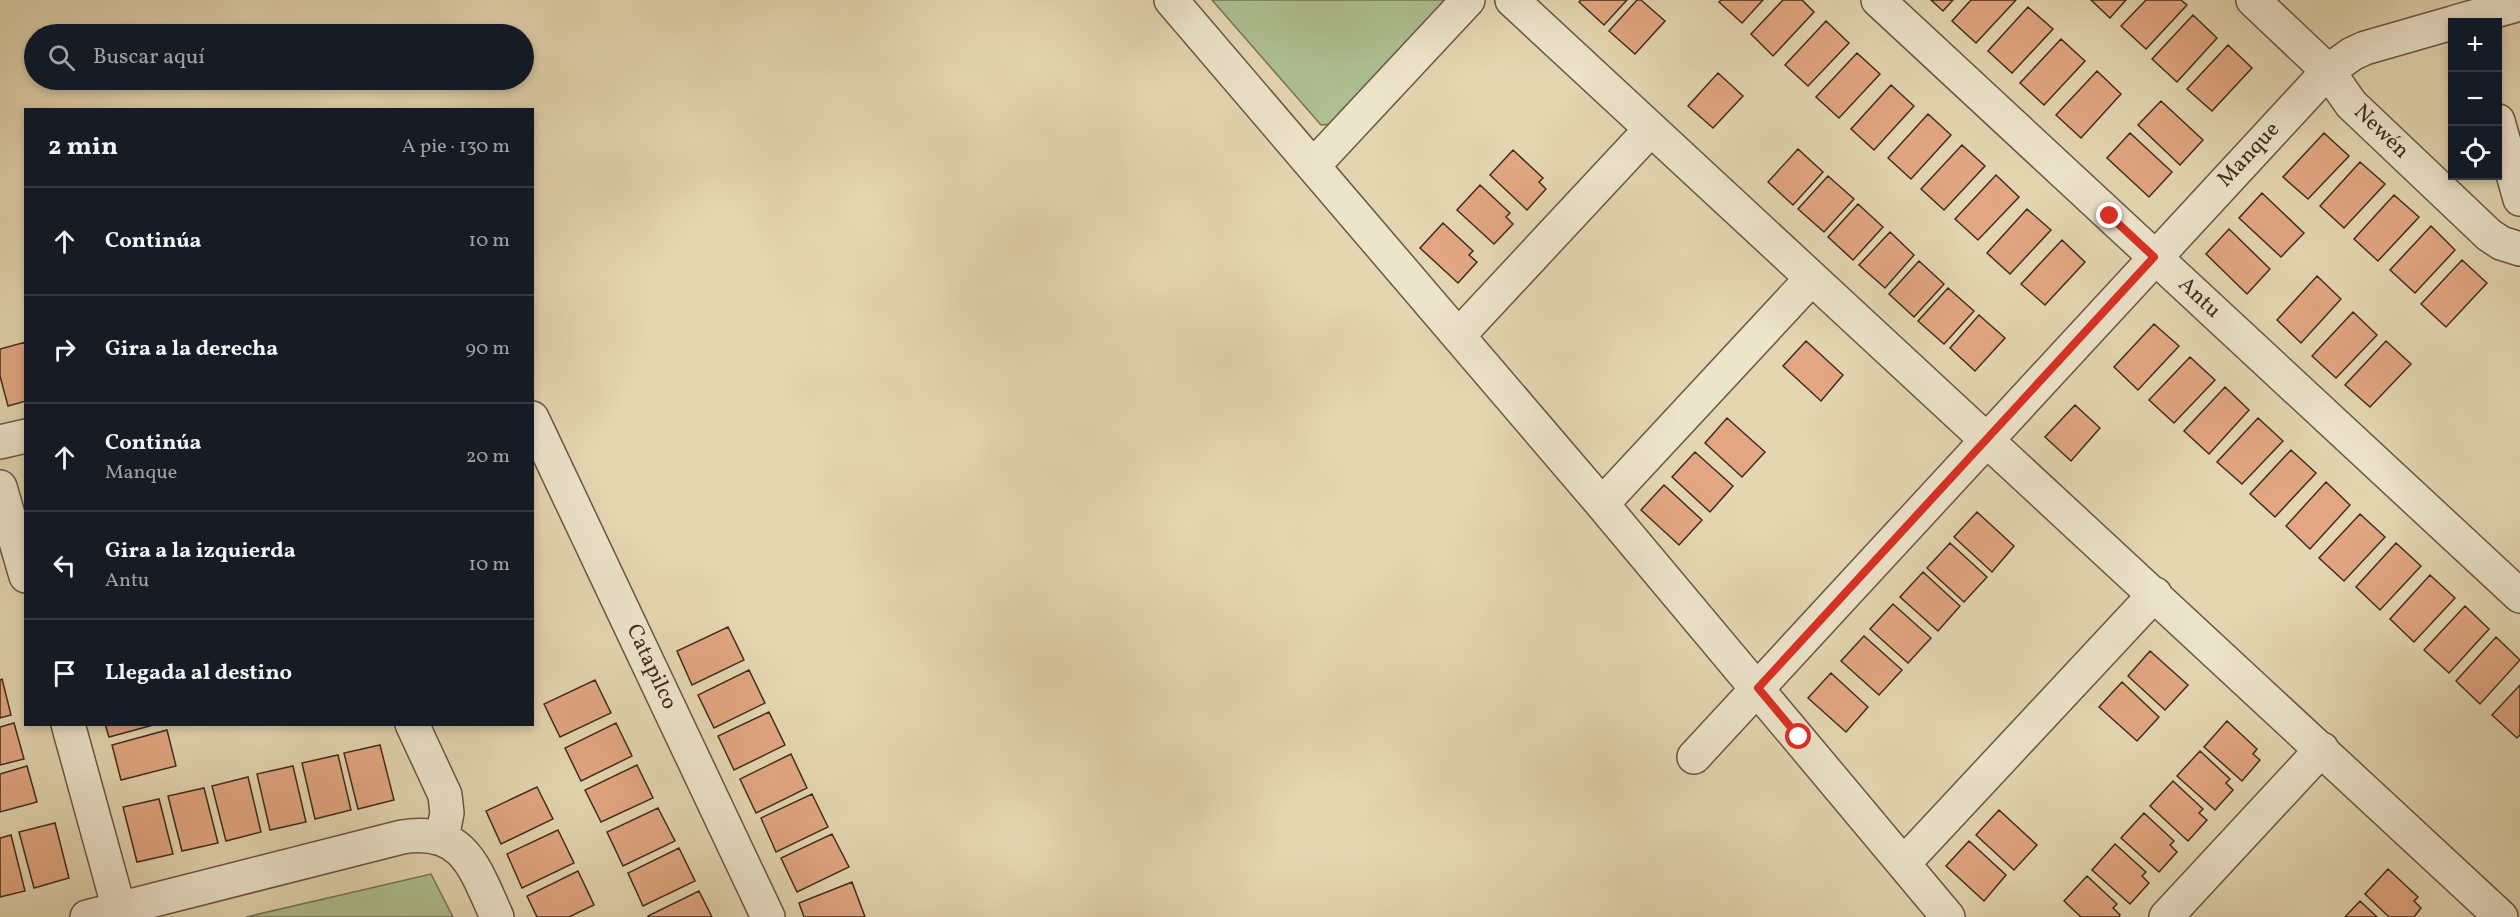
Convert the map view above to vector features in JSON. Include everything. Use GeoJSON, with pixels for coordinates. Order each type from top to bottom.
{"type":"FeatureCollection","features":[{"type":"Feature","properties":{"kind":"street"},"geometry":{"type":"LineString","coordinates":[[1171,0],[1459,335],[1758,688],[1948,917]]}},
{"type":"Feature","properties":{"kind":"street"},"geometry":{"type":"LineString","coordinates":[[1314,165],[1468,0]]}},
{"type":"Feature","properties":{"kind":"street"},"geometry":{"type":"LineString","coordinates":[[1512,0],[2322,749],[2484,911]]}},
{"type":"Feature","properties":{"kind":"street","name":"Antu"},"geometry":{"type":"LineString","coordinates":[[1878,0],[2520,597]]}},
{"type":"Feature","properties":{"kind":"street","name":"Newén"},"geometry":{"type":"LineString","coordinates":[[2253,0],[2328,71],[2351,104],[2489,235],[2501,243],[2520,249]]}},
{"type":"Feature","properties":{"kind":"street","name":"Manque"},"geometry":{"type":"LineString","coordinates":[[1694,757],[2328,71],[2365,48],[2462,17],[2520,4]]}},
{"type":"Feature","properties":{"kind":"street"},"geometry":{"type":"LineString","coordinates":[[2499,126],[2520,199]]}},
{"type":"Feature","properties":{"kind":"street"},"geometry":{"type":"LineString","coordinates":[[1459,335],[1651,129]]}},
{"type":"Feature","properties":{"kind":"street"},"geometry":{"type":"LineString","coordinates":[[1602,504],[1812,278]]}},
{"type":"Feature","properties":{"kind":"street","name":"Catapilco"},"geometry":{"type":"LineString","coordinates":[[534,422],[768,917]]}},
{"type":"Feature","properties":{"kind":"street"},"geometry":{"type":"LineString","coordinates":[[0,442],[24,436]]}},
{"type":"Feature","properties":{"kind":"street"},"geometry":{"type":"LineString","coordinates":[[0,487],[24,569]]}},
{"type":"Feature","properties":{"kind":"street"},"geometry":{"type":"LineString","coordinates":[[1904,863],[2155,594]]}},
{"type":"Feature","properties":{"kind":"street"},"geometry":{"type":"LineString","coordinates":[[69,726],[118,909]]}},
{"type":"Feature","properties":{"kind":"street"},"geometry":{"type":"LineString","coordinates":[[413,726],[445,795],[447,813],[442,838]]}},
{"type":"Feature","properties":{"kind":"street"},"geometry":{"type":"LineString","coordinates":[[2166,917],[2322,749]]}},
{"type":"Feature","properties":{"kind":"street"},"geometry":{"type":"LineString","coordinates":[[87,917],[402,837],[429,835],[456,845],[467,856],[497,917]]}},
{"type":"Feature","properties":{"kind":"green space"},"geometry":{"type":"Polygon","coordinates":[[[1212,0],[1449,0],[1334,124],[1321,125],[1212,0]]]}},
{"type":"Feature","properties":{"kind":"green space"},"geometry":{"type":"Polygon","coordinates":[[[431,874],[453,917],[246,917],[431,874]]]}},
{"type":"Feature","properties":{"kind":"building"},"geometry":{"type":"Polygon","coordinates":[[[1581,0],[1627,0],[1604,25],[1579,2],[1581,0]]]}},
{"type":"Feature","properties":{"kind":"building"},"geometry":{"type":"Polygon","coordinates":[[[1637,0],[1641,0],[1665,21],[1635,54],[1609,31],[1637,0]]]}},
{"type":"Feature","properties":{"kind":"building"},"geometry":{"type":"Polygon","coordinates":[[[1721,0],[1763,0],[1742,23],[1719,2],[1721,0]]]}},
{"type":"Feature","properties":{"kind":"building"},"geometry":{"type":"Polygon","coordinates":[[[1783,0],[1802,0],[1814,12],[1773,56],[1751,34],[1783,0]]]}},
{"type":"Feature","properties":{"kind":"building"},"geometry":{"type":"Polygon","coordinates":[[[1931,0],[1953,0],[1943,11],[1931,0]]]}},
{"type":"Feature","properties":{"kind":"building"},"geometry":{"type":"Polygon","coordinates":[[[1971,0],[2016,0],[1976,43],[1952,21],[1971,0]]]}},
{"type":"Feature","properties":{"kind":"building"},"geometry":{"type":"Polygon","coordinates":[[[2091,0],[2126,0],[2110,18],[2091,0]]]}},
{"type":"Feature","properties":{"kind":"building"},"geometry":{"type":"Polygon","coordinates":[[[2146,0],[2181,0],[2187,5],[2146,49],[2121,26],[2146,0]]]}},
{"type":"Feature","properties":{"kind":"building"},"geometry":{"type":"Polygon","coordinates":[[[2028,7],[2053,29],[2012,73],[1988,51],[2028,7]]]}},
{"type":"Feature","properties":{"kind":"building"},"geometry":{"type":"Polygon","coordinates":[[[2193,15],[2217,38],[2177,82],[2152,59],[2193,15]]]}},
{"type":"Feature","properties":{"kind":"building"},"geometry":{"type":"Polygon","coordinates":[[[1826,21],[1849,43],[1808,86],[1785,65],[1826,21]]]}},
{"type":"Feature","properties":{"kind":"building"},"geometry":{"type":"Polygon","coordinates":[[[2061,39],[2085,61],[2044,105],[2020,83],[2061,39]]]}},
{"type":"Feature","properties":{"kind":"building"},"geometry":{"type":"Polygon","coordinates":[[[2228,45],[2252,68],[2212,111],[2187,89],[2228,45]]]}},
{"type":"Feature","properties":{"kind":"building"},"geometry":{"type":"Polygon","coordinates":[[[1857,53],[1880,74],[1839,118],[1816,97],[1857,53]]]}},
{"type":"Feature","properties":{"kind":"building"},"geometry":{"type":"Polygon","coordinates":[[[2097,71],[2121,94],[2081,138],[2056,115],[2097,71]]]}},
{"type":"Feature","properties":{"kind":"building"},"geometry":{"type":"Polygon","coordinates":[[[1718,73],[1743,96],[1713,128],[1688,106],[1718,73]]]}},
{"type":"Feature","properties":{"kind":"building"},"geometry":{"type":"Polygon","coordinates":[[[1891,85],[1914,106],[1874,150],[1851,129],[1891,85]]]}},
{"type":"Feature","properties":{"kind":"building"},"geometry":{"type":"Polygon","coordinates":[[[2161,101],[2203,140],[2180,165],[2138,125],[2161,101]]]}},
{"type":"Feature","properties":{"kind":"building"},"geometry":{"type":"Polygon","coordinates":[[[1928,114],[1951,135],[1911,179],[1888,158],[1928,114]]]}},
{"type":"Feature","properties":{"kind":"building"},"geometry":{"type":"Polygon","coordinates":[[[2130,133],[2172,172],[2149,197],[2107,158],[2130,133]]]}},
{"type":"Feature","properties":{"kind":"building"},"geometry":{"type":"Polygon","coordinates":[[[2324,133],[2349,156],[2308,199],[2283,177],[2324,133]]]}},
{"type":"Feature","properties":{"kind":"building"},"geometry":{"type":"Polygon","coordinates":[[[1962,145],[1985,166],[1944,210],[1921,189],[1962,145]]]}},
{"type":"Feature","properties":{"kind":"building"},"geometry":{"type":"Polygon","coordinates":[[[1798,149],[1823,172],[1793,205],[1768,182],[1798,149]]]}},
{"type":"Feature","properties":{"kind":"building"},"geometry":{"type":"Polygon","coordinates":[[[1513,150],[1543,178],[1539,182],[1546,189],[1527,210],[1490,175],[1513,150]]]}},
{"type":"Feature","properties":{"kind":"building"},"geometry":{"type":"Polygon","coordinates":[[[2360,162],[2385,184],[2344,228],[2320,206],[2360,162]]]}},
{"type":"Feature","properties":{"kind":"building"},"geometry":{"type":"Polygon","coordinates":[[[1996,175],[2019,197],[1978,240],[1955,219],[1996,175]]]}},
{"type":"Feature","properties":{"kind":"building"},"geometry":{"type":"Polygon","coordinates":[[[1828,176],[1854,199],[1824,232],[1798,209],[1828,176]]]}},
{"type":"Feature","properties":{"kind":"building"},"geometry":{"type":"Polygon","coordinates":[[[1480,185],[1510,213],[1506,217],[1513,224],[1494,244],[1457,210],[1480,185]]]}},
{"type":"Feature","properties":{"kind":"building"},"geometry":{"type":"Polygon","coordinates":[[[2262,193],[2304,233],[2281,257],[2239,218],[2262,193]]]}},
{"type":"Feature","properties":{"kind":"building"},"geometry":{"type":"Polygon","coordinates":[[[2394,195],[2419,217],[2378,261],[2354,239],[2394,195]]]}},
{"type":"Feature","properties":{"kind":"building"},"geometry":{"type":"Polygon","coordinates":[[[1858,204],[1883,227],[1853,260],[1828,237],[1858,204]]]}},
{"type":"Feature","properties":{"kind":"building"},"geometry":{"type":"Polygon","coordinates":[[[2027,209],[2051,230],[2010,274],[1987,253],[2027,209]]]}},
{"type":"Feature","properties":{"kind":"building"},"geometry":{"type":"Polygon","coordinates":[[[1443,223],[1473,251],[1469,255],[1477,262],[1458,283],[1420,248],[1443,223]]]}},
{"type":"Feature","properties":{"kind":"building"},"geometry":{"type":"Polygon","coordinates":[[[2431,226],[2455,250],[2415,293],[2390,270],[2431,226]]]}},
{"type":"Feature","properties":{"kind":"building"},"geometry":{"type":"Polygon","coordinates":[[[2229,229],[2270,269],[2247,294],[2206,254],[2229,229]]]}},
{"type":"Feature","properties":{"kind":"building"},"geometry":{"type":"Polygon","coordinates":[[[1890,232],[1914,255],[1885,288],[1859,265],[1890,232]]]}},
{"type":"Feature","properties":{"kind":"building"},"geometry":{"type":"Polygon","coordinates":[[[2062,240],[2085,262],[2045,305],[2021,284],[2062,240]]]}},
{"type":"Feature","properties":{"kind":"building"},"geometry":{"type":"Polygon","coordinates":[[[2462,260],[2487,283],[2446,327],[2421,304],[2462,260]]]}},
{"type":"Feature","properties":{"kind":"building"},"geometry":{"type":"Polygon","coordinates":[[[1919,261],[1944,284],[1914,317],[1889,294],[1919,261]]]}},
{"type":"Feature","properties":{"kind":"building"},"geometry":{"type":"Polygon","coordinates":[[[2317,276],[2341,299],[2301,343],[2277,320],[2317,276]]]}},
{"type":"Feature","properties":{"kind":"building"},"geometry":{"type":"Polygon","coordinates":[[[1948,288],[1974,311],[1944,344],[1918,321],[1948,288]]]}},
{"type":"Feature","properties":{"kind":"building"},"geometry":{"type":"Polygon","coordinates":[[[2353,312],[2377,335],[2336,378],[2312,356],[2353,312]]]}},
{"type":"Feature","properties":{"kind":"building"},"geometry":{"type":"Polygon","coordinates":[[[1979,315],[2005,338],[1975,371],[1950,348],[1979,315]]]}},
{"type":"Feature","properties":{"kind":"building"},"geometry":{"type":"Polygon","coordinates":[[[2154,324],[2179,346],[2138,390],[2114,367],[2154,324]]]}},
{"type":"Feature","properties":{"kind":"building"},"geometry":{"type":"Polygon","coordinates":[[[1806,341],[1843,375],[1821,401],[1783,366],[1806,341]]]}},
{"type":"Feature","properties":{"kind":"building"},"geometry":{"type":"Polygon","coordinates":[[[2386,341],[2411,364],[2370,407],[2345,385],[2386,341]]]}},
{"type":"Feature","properties":{"kind":"building"},"geometry":{"type":"Polygon","coordinates":[[[24,343],[24,402],[8,406],[0,376],[0,349],[24,343]]]}},
{"type":"Feature","properties":{"kind":"building"},"geometry":{"type":"Polygon","coordinates":[[[2190,357],[2215,380],[2174,423],[2149,400],[2190,357]]]}},
{"type":"Feature","properties":{"kind":"building"},"geometry":{"type":"Polygon","coordinates":[[[2225,387],[2249,410],[2209,454],[2184,431],[2225,387]]]}},
{"type":"Feature","properties":{"kind":"building"},"geometry":{"type":"Polygon","coordinates":[[[2075,405],[2100,428],[2071,461],[2045,437],[2075,405]]]}},
{"type":"Feature","properties":{"kind":"building"},"geometry":{"type":"Polygon","coordinates":[[[1727,418],[1765,452],[1742,477],[1705,443],[1727,418]]]}},
{"type":"Feature","properties":{"kind":"building"},"geometry":{"type":"Polygon","coordinates":[[[2258,418],[2283,441],[2242,484],[2217,462],[2258,418]]]}},
{"type":"Feature","properties":{"kind":"building"},"geometry":{"type":"Polygon","coordinates":[[[2291,450],[2316,473],[2275,517],[2250,494],[2291,450]]]}},
{"type":"Feature","properties":{"kind":"building"},"geometry":{"type":"Polygon","coordinates":[[[1695,452],[1733,486],[1710,512],[1672,477],[1695,452]]]}},
{"type":"Feature","properties":{"kind":"building"},"geometry":{"type":"Polygon","coordinates":[[[2326,482],[2350,505],[2310,549],[2286,526],[2326,482]]]}},
{"type":"Feature","properties":{"kind":"building"},"geometry":{"type":"Polygon","coordinates":[[[1664,485],[1702,520],[1679,545],[1641,510],[1664,485]]]}},
{"type":"Feature","properties":{"kind":"building"},"geometry":{"type":"Polygon","coordinates":[[[1977,512],[2014,546],[1992,572],[1954,537],[1977,512]]]}},
{"type":"Feature","properties":{"kind":"building"},"geometry":{"type":"Polygon","coordinates":[[[2360,514],[2385,537],[2344,581],[2319,558],[2360,514]]]}},
{"type":"Feature","properties":{"kind":"building"},"geometry":{"type":"Polygon","coordinates":[[[1950,543],[1987,577],[1964,602],[1927,568],[1950,543]]]}},
{"type":"Feature","properties":{"kind":"building"},"geometry":{"type":"Polygon","coordinates":[[[2396,543],[2421,566],[2380,610],[2356,587],[2396,543]]]}},
{"type":"Feature","properties":{"kind":"building"},"geometry":{"type":"Polygon","coordinates":[[[1923,572],[1960,606],[1938,631],[1900,597],[1923,572]]]}},
{"type":"Feature","properties":{"kind":"building"},"geometry":{"type":"Polygon","coordinates":[[[2430,575],[2455,598],[2414,642],[2390,619],[2430,575]]]}},
{"type":"Feature","properties":{"kind":"building"},"geometry":{"type":"Polygon","coordinates":[[[1893,604],[1931,638],[1908,663],[1870,629],[1893,604]]]}},
{"type":"Feature","properties":{"kind":"building"},"geometry":{"type":"Polygon","coordinates":[[[2465,606],[2489,629],[2449,673],[2424,650],[2465,606]]]}},
{"type":"Feature","properties":{"kind":"building"},"geometry":{"type":"Polygon","coordinates":[[[728,627],[744,660],[692,685],[677,651],[728,627]]]}},
{"type":"Feature","properties":{"kind":"building"},"geometry":{"type":"Polygon","coordinates":[[[1864,636],[1902,670],[1879,695],[1841,661],[1864,636]]]}},
{"type":"Feature","properties":{"kind":"building"},"geometry":{"type":"Polygon","coordinates":[[[2496,637],[2520,660],[2480,704],[2456,681],[2496,637]]]}},
{"type":"Feature","properties":{"kind":"building"},"geometry":{"type":"Polygon","coordinates":[[[2150,651],[2188,685],[2165,710],[2128,676],[2150,651]]]}},
{"type":"Feature","properties":{"kind":"building"},"geometry":{"type":"Polygon","coordinates":[[[749,670],[765,703],[714,728],[698,695],[749,670]]]}},
{"type":"Feature","properties":{"kind":"building"},"geometry":{"type":"Polygon","coordinates":[[[1831,673],[1868,707],[1846,732],[1808,698],[1831,673]]]}},
{"type":"Feature","properties":{"kind":"building"},"geometry":{"type":"Polygon","coordinates":[[[2,679],[11,715],[0,718],[0,680],[2,679]]]}},
{"type":"Feature","properties":{"kind":"building"},"geometry":{"type":"Polygon","coordinates":[[[595,680],[611,713],[560,737],[544,704],[595,680]]]}},
{"type":"Feature","properties":{"kind":"building"},"geometry":{"type":"Polygon","coordinates":[[[2122,682],[2159,717],[2137,741],[2099,707],[2122,682]]]}},
{"type":"Feature","properties":{"kind":"building"},"geometry":{"type":"Polygon","coordinates":[[[2520,685],[2520,735],[2517,738],[2492,715],[2520,685]]]}},
{"type":"Feature","properties":{"kind":"building"},"geometry":{"type":"Polygon","coordinates":[[[769,712],[785,745],[734,770],[718,736],[769,712]]]}},
{"type":"Feature","properties":{"kind":"building"},"geometry":{"type":"Polygon","coordinates":[[[2227,721],[2257,749],[2253,754],[2260,760],[2242,781],[2204,747],[2227,721]]]}},
{"type":"Feature","properties":{"kind":"building"},"geometry":{"type":"Polygon","coordinates":[[[14,723],[24,759],[0,765],[0,727],[14,723]]]}},
{"type":"Feature","properties":{"kind":"building"},"geometry":{"type":"Polygon","coordinates":[[[616,723],[632,756],[581,781],[565,748],[616,723]]]}},
{"type":"Feature","properties":{"kind":"building"},"geometry":{"type":"Polygon","coordinates":[[[106,726],[150,726],[109,737],[106,726]]]}},
{"type":"Feature","properties":{"kind":"building"},"geometry":{"type":"Polygon","coordinates":[[[167,730],[176,766],[121,780],[112,745],[167,730]]]}},
{"type":"Feature","properties":{"kind":"building"},"geometry":{"type":"Polygon","coordinates":[[[380,745],[394,800],[358,809],[344,753],[380,745]]]}},
{"type":"Feature","properties":{"kind":"building"},"geometry":{"type":"Polygon","coordinates":[[[2200,751],[2230,779],[2226,783],[2233,790],[2215,810],[2177,776],[2200,751]]]}},
{"type":"Feature","properties":{"kind":"building"},"geometry":{"type":"Polygon","coordinates":[[[791,754],[807,788],[756,813],[740,779],[791,754]]]}},
{"type":"Feature","properties":{"kind":"building"},"geometry":{"type":"Polygon","coordinates":[[[338,755],[351,810],[315,819],[302,763],[338,755]]]}},
{"type":"Feature","properties":{"kind":"building"},"geometry":{"type":"Polygon","coordinates":[[[637,765],[653,798],[601,822],[585,790],[637,765]]]}},
{"type":"Feature","properties":{"kind":"building"},"geometry":{"type":"Polygon","coordinates":[[[27,766],[37,802],[0,812],[0,774],[27,766]]]}},
{"type":"Feature","properties":{"kind":"building"},"geometry":{"type":"Polygon","coordinates":[[[293,766],[306,822],[270,830],[257,774],[293,766]]]}},
{"type":"Feature","properties":{"kind":"building"},"geometry":{"type":"Polygon","coordinates":[[[248,777],[261,832],[226,841],[212,786],[248,777]]]}},
{"type":"Feature","properties":{"kind":"building"},"geometry":{"type":"Polygon","coordinates":[[[2173,781],[2203,809],[2199,813],[2207,820],[2188,841],[2150,806],[2173,781]]]}},
{"type":"Feature","properties":{"kind":"building"},"geometry":{"type":"Polygon","coordinates":[[[537,787],[553,819],[501,844],[486,811],[537,787]]]}},
{"type":"Feature","properties":{"kind":"building"},"geometry":{"type":"Polygon","coordinates":[[[204,788],[218,843],[182,851],[168,796],[204,788]]]}},
{"type":"Feature","properties":{"kind":"building"},"geometry":{"type":"Polygon","coordinates":[[[812,794],[828,827],[776,852],[761,818],[812,794]]]}},
{"type":"Feature","properties":{"kind":"building"},"geometry":{"type":"Polygon","coordinates":[[[159,799],[173,854],[137,862],[123,807],[159,799]]]}},
{"type":"Feature","properties":{"kind":"building"},"geometry":{"type":"Polygon","coordinates":[[[658,808],[675,841],[623,866],[607,832],[658,808]]]}},
{"type":"Feature","properties":{"kind":"building"},"geometry":{"type":"Polygon","coordinates":[[[1999,810],[2037,845],[2014,870],[1976,835],[1999,810]]]}},
{"type":"Feature","properties":{"kind":"building"},"geometry":{"type":"Polygon","coordinates":[[[2144,813],[2174,841],[2170,845],[2177,852],[2159,872],[2121,838],[2144,813]]]}},
{"type":"Feature","properties":{"kind":"building"},"geometry":{"type":"Polygon","coordinates":[[[55,823],[69,878],[34,888],[19,832],[55,823]]]}},
{"type":"Feature","properties":{"kind":"building"},"geometry":{"type":"Polygon","coordinates":[[[558,830],[574,863],[522,888],[507,854],[558,830]]]}},
{"type":"Feature","properties":{"kind":"building"},"geometry":{"type":"Polygon","coordinates":[[[832,834],[849,867],[797,892],[781,858],[832,834]]]}},
{"type":"Feature","properties":{"kind":"building"},"geometry":{"type":"Polygon","coordinates":[[[11,835],[25,891],[0,897],[0,838],[11,835]]]}},
{"type":"Feature","properties":{"kind":"building"},"geometry":{"type":"Polygon","coordinates":[[[1969,841],[2006,875],[1984,901],[1946,866],[1969,841]]]}},
{"type":"Feature","properties":{"kind":"building"},"geometry":{"type":"Polygon","coordinates":[[[2115,844],[2146,872],[2142,876],[2149,883],[2130,904],[2092,870],[2115,844]]]}},
{"type":"Feature","properties":{"kind":"building"},"geometry":{"type":"Polygon","coordinates":[[[679,848],[695,881],[643,906],[628,873],[679,848]]]}},
{"type":"Feature","properties":{"kind":"building"},"geometry":{"type":"Polygon","coordinates":[[[2388,869],[2418,897],[2414,901],[2421,908],[2414,917],[2389,917],[2365,894],[2388,869]]]}},
{"type":"Feature","properties":{"kind":"building"},"geometry":{"type":"Polygon","coordinates":[[[578,871],[594,905],[569,917],[537,917],[527,896],[578,871]]]}},
{"type":"Feature","properties":{"kind":"building"},"geometry":{"type":"Polygon","coordinates":[[[2087,876],[2117,904],[2113,908],[2120,915],[2119,917],[2081,917],[2064,901],[2087,876]]]}},
{"type":"Feature","properties":{"kind":"building"},"geometry":{"type":"Polygon","coordinates":[[[852,882],[865,917],[804,917],[799,903],[852,882]]]}},
{"type":"Feature","properties":{"kind":"building"},"geometry":{"type":"Polygon","coordinates":[[[699,891],[712,917],[648,917],[648,916],[699,891]]]}},
{"type":"Feature","properties":{"kind":"building"},"geometry":{"type":"Polygon","coordinates":[[[2360,901],[2377,917],[2345,917],[2360,901]]]}},
{"type":"Feature","properties":{"kind":"route"},"geometry":{"type":"LineString","coordinates":[[1799,737],[1758,688],[2154,257],[2110,216]]}}]}
